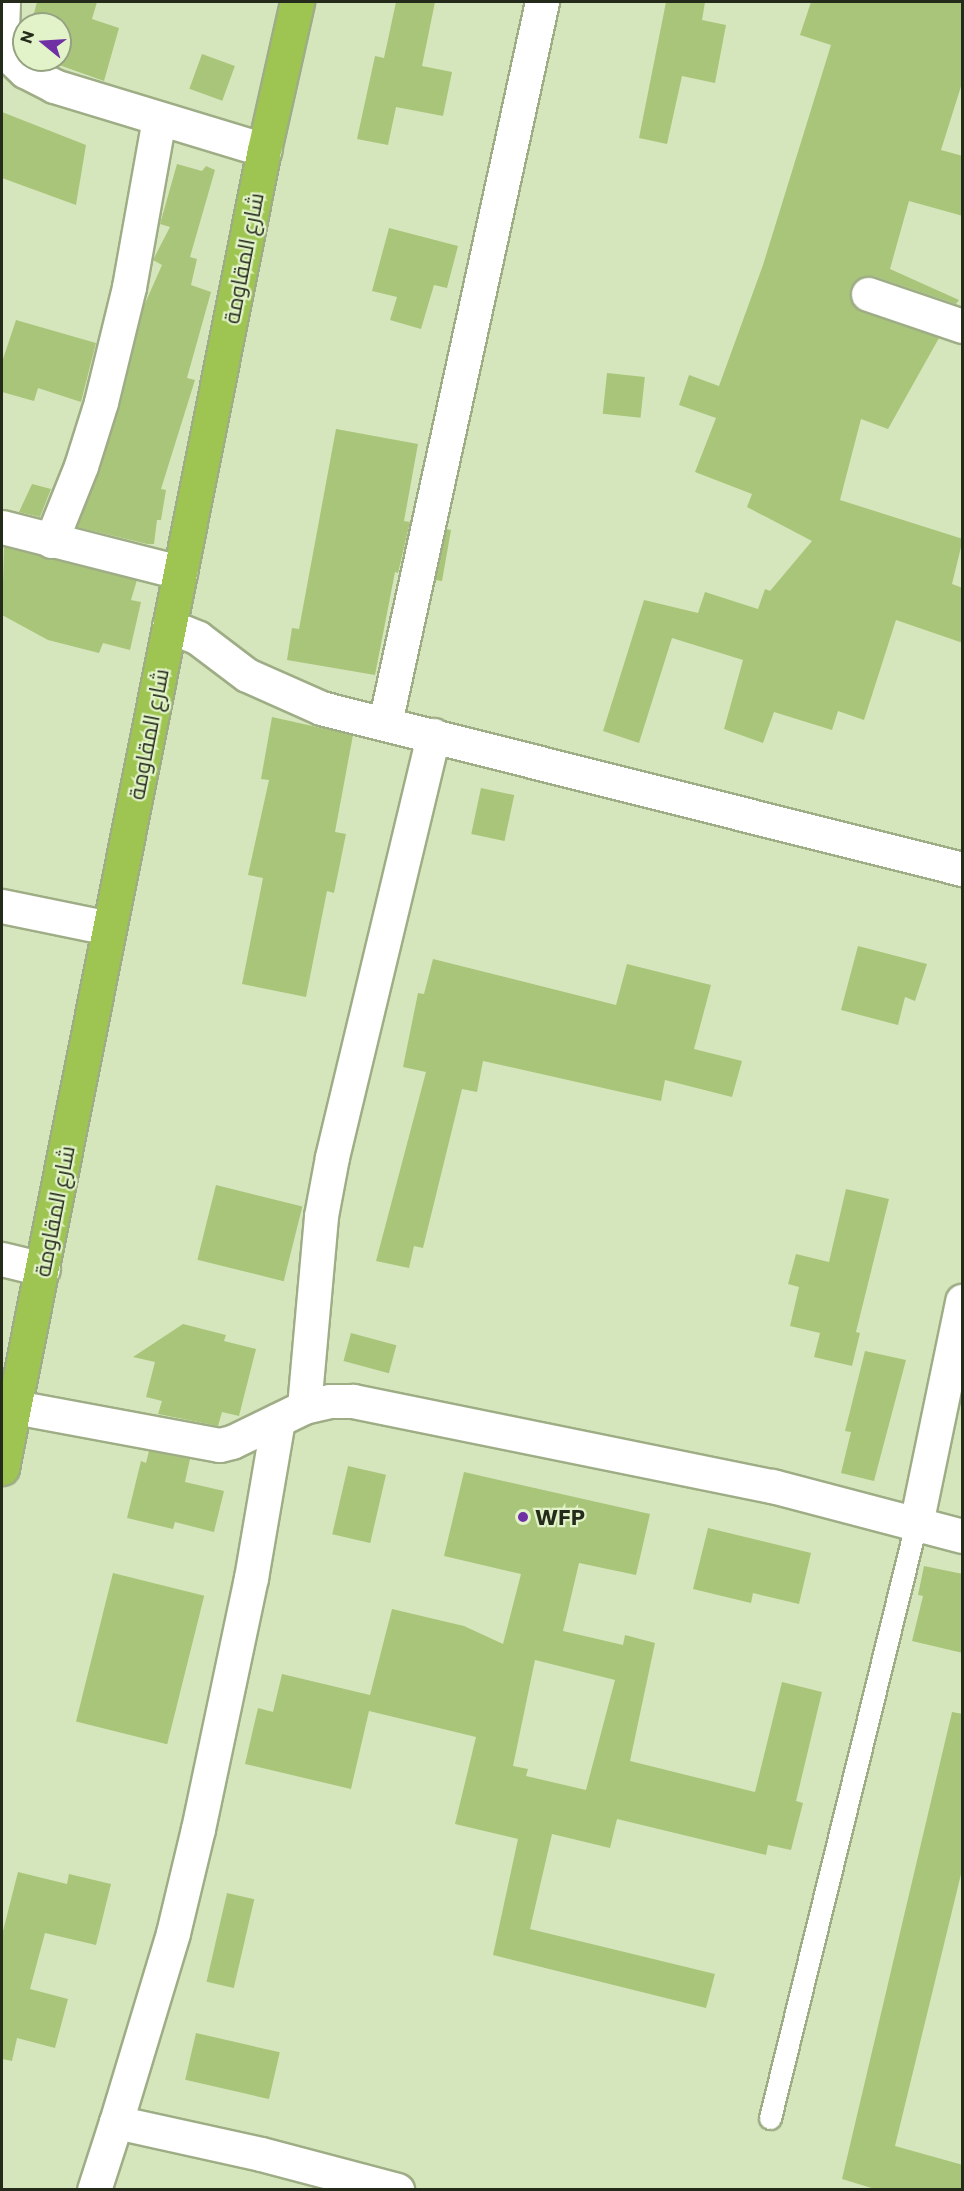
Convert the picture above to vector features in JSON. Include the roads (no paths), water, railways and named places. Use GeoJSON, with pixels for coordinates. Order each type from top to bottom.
{"type":"FeatureCollection","features":[{"type":"Feature","properties":{"kind":"highway","name":"شارع المقاومة"},"geometry":{"type":"LineString","coordinates":[[2,1468],[44,1269],[109,928],[264,150],[297,2]]}},
{"type":"Feature","properties":{"kind":"street"},"geometry":{"type":"LineString","coordinates":[[3,2],[2,38],[10,57],[25,71],[54,86],[264,150]]}},
{"type":"Feature","properties":{"kind":"street"},"geometry":{"type":"LineString","coordinates":[[385,723],[542,2]]}},
{"type":"Feature","properties":{"kind":"street"},"geometry":{"type":"LineString","coordinates":[[51,541],[81,466],[107,382],[134,267],[159,119]]}},
{"type":"Feature","properties":{"kind":"street"},"geometry":{"type":"LineString","coordinates":[[868,294],[963,326]]}},
{"type":"Feature","properties":{"kind":"street"},"geometry":{"type":"LineString","coordinates":[[2,527],[180,572]]}},
{"type":"Feature","properties":{"kind":"street"},"geometry":{"type":"LineString","coordinates":[[169,626],[198,638],[247,675],[321,708],[963,869]]}},
{"type":"Feature","properties":{"kind":"street"},"geometry":{"type":"LineString","coordinates":[[94,2190],[173,1933],[198,1829],[251,1578],[291,1414],[332,1157],[433,735]]}},
{"type":"Feature","properties":{"kind":"street"},"geometry":{"type":"LineString","coordinates":[[2,906],[109,928]]}},
{"type":"Feature","properties":{"kind":"street"},"geometry":{"type":"LineString","coordinates":[[2,1259],[44,1269]]}},
{"type":"Feature","properties":{"kind":"street"},"geometry":{"type":"LineString","coordinates":[[916,1524],[963,1302]]}},
{"type":"Feature","properties":{"kind":"street"},"geometry":{"type":"LineString","coordinates":[[15,1407],[209,1444],[232,1443],[291,1414],[330,1401],[412,1411],[772,1486],[963,1536]]}},
{"type":"Feature","properties":{"kind":"street"},"geometry":{"type":"LineString","coordinates":[[116,2122],[261,2154],[397,2190]]}},
{"type":"Feature","properties":{"kind":"lane"},"geometry":{"type":"LineString","coordinates":[[770,2118],[916,1524]]}},
{"type":"Feature","properties":{"kind":"place","name":"WFP"},"geometry":{"type":"Point","coordinates":[523,1517]}}]}
